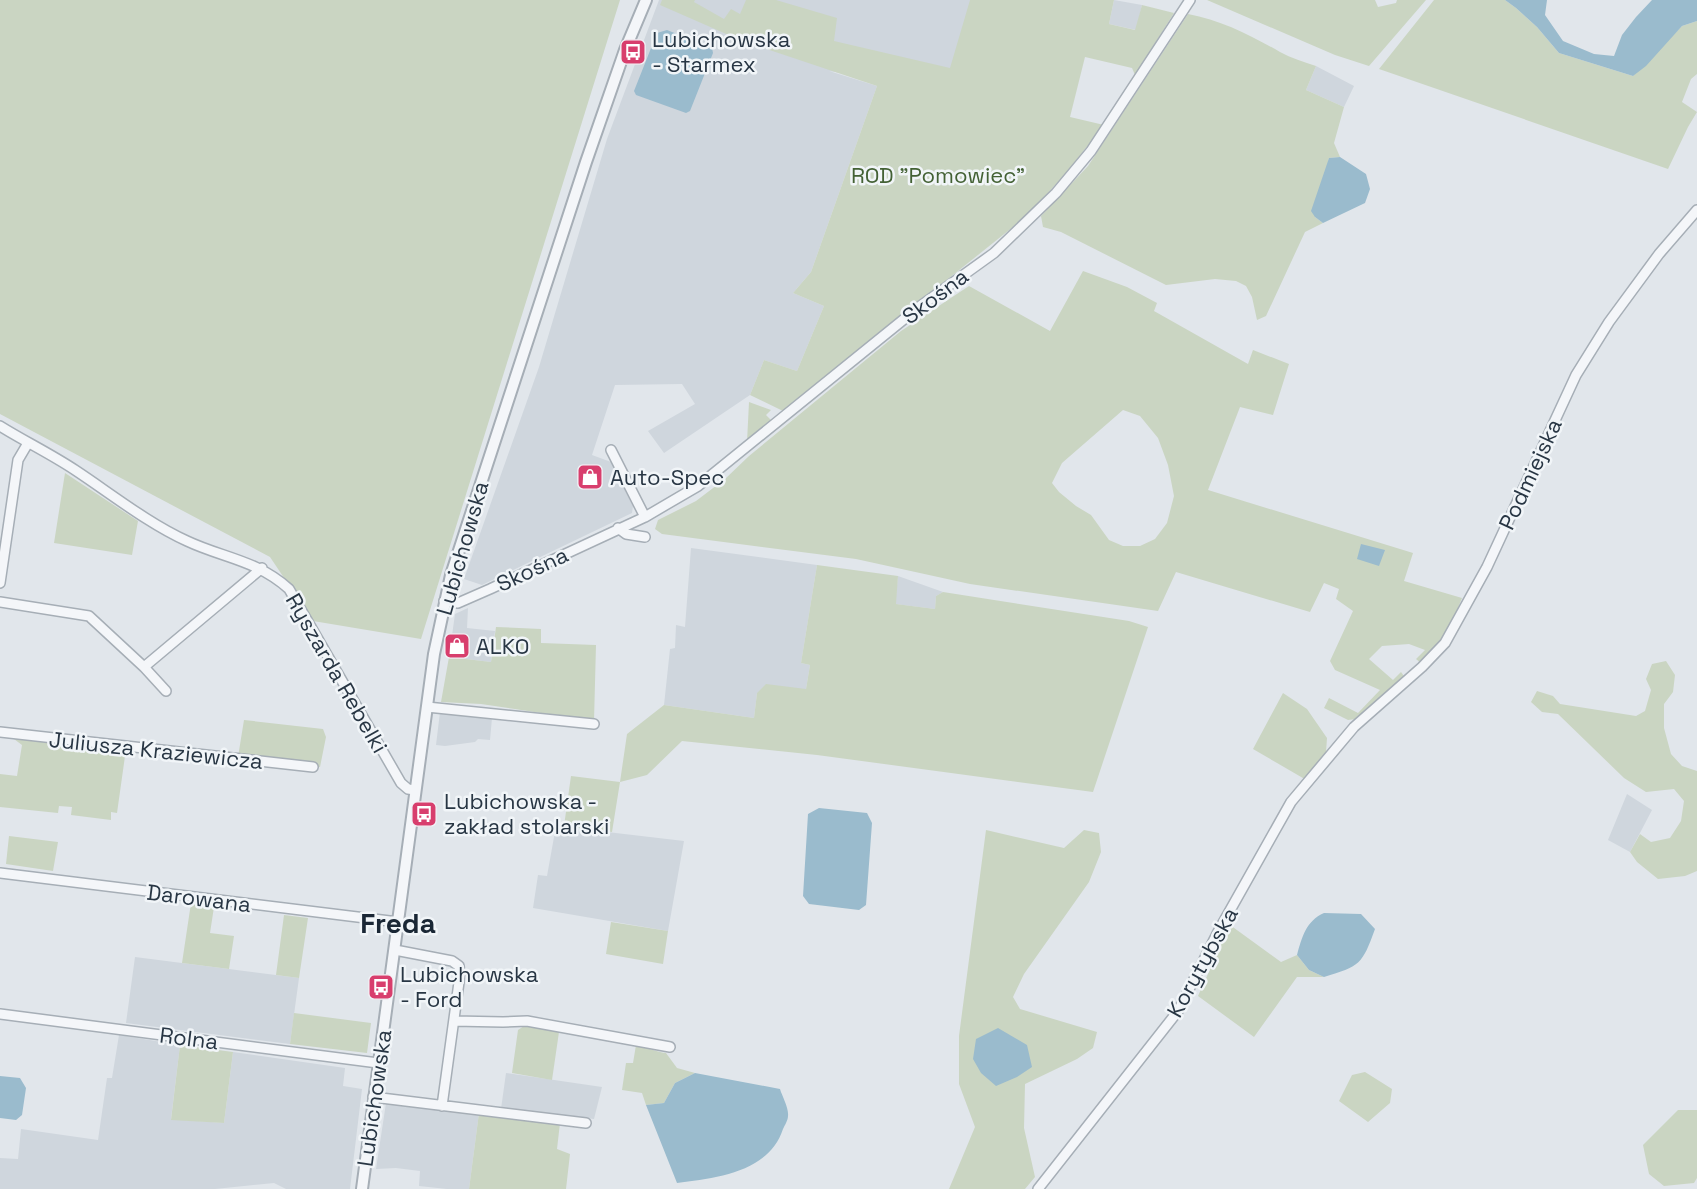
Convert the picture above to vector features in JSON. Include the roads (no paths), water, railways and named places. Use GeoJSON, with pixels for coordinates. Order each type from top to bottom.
{"type":"FeatureCollection","features":[{"type":"Feature","properties":{"kind":"street","name":"Lubichowska"},"geometry":{"type":"LineString","coordinates":[[362,1189],[415,790],[434,654],[444,601],[454,564],[584,170],[625,50],[646,0]]}},
{"type":"Feature","properties":{"kind":"street","name":"Skośna"},"geometry":{"type":"LineString","coordinates":[[444,601],[458,603],[645,517],[698,486],[919,307],[994,253],[1056,193],[1091,152],[1190,0]]}},
{"type":"Feature","properties":{"kind":"street","name":"Podmiejska"},"geometry":{"type":"LineString","coordinates":[[1354,727],[1445,644],[1487,567],[1576,375],[1608,322],[1659,254],[1697,210]]}},
{"type":"Feature","properties":{"kind":"street","name":"Ryszarda Rebelki"},"geometry":{"type":"LineString","coordinates":[[0,426],[59,459],[135,511],[187,541],[262,568],[275,576],[289,589],[401,783],[408,789],[415,790]]}},
{"type":"Feature","properties":{"kind":"street"},"geometry":{"type":"LineString","coordinates":[[0,583],[18,460],[28,443]]}},
{"type":"Feature","properties":{"kind":"street"},"geometry":{"type":"LineString","coordinates":[[611,450],[645,517]]}},
{"type":"Feature","properties":{"kind":"street"},"geometry":{"type":"LineString","coordinates":[[618,528],[626,534],[645,537]]}},
{"type":"Feature","properties":{"kind":"street"},"geometry":{"type":"LineString","coordinates":[[144,668],[262,568]]}},
{"type":"Feature","properties":{"kind":"street"},"geometry":{"type":"LineString","coordinates":[[0,602],[89,616],[166,691]]}},
{"type":"Feature","properties":{"kind":"street"},"geometry":{"type":"LineString","coordinates":[[427,707],[594,724]]}},
{"type":"Feature","properties":{"kind":"street","name":"Korytybska"},"geometry":{"type":"LineString","coordinates":[[1038,1189],[1178,1011],[1219,930],[1291,802],[1354,727]]}},
{"type":"Feature","properties":{"kind":"street","name":"Juliusza Kraziewicza"},"geometry":{"type":"LineString","coordinates":[[0,732],[313,767]]}},
{"type":"Feature","properties":{"kind":"street","name":"Darowana"},"geometry":{"type":"LineString","coordinates":[[0,873],[398,922]]}},
{"type":"Feature","properties":{"kind":"street"},"geometry":{"type":"LineString","coordinates":[[395,950],[452,961],[459,966],[460,975],[442,1106]]}},
{"type":"Feature","properties":{"kind":"street","name":"Rolna"},"geometry":{"type":"LineString","coordinates":[[0,1014],[378,1063]]}},
{"type":"Feature","properties":{"kind":"street"},"geometry":{"type":"LineString","coordinates":[[454,1021],[526,1021],[670,1047]]}},
{"type":"Feature","properties":{"kind":"street"},"geometry":{"type":"LineString","coordinates":[[373,1097],[586,1123]]}},
{"type":"Feature","properties":{"kind":"water"},"geometry":{"type":"Polygon","coordinates":[[[1505,0],[1547,0],[1545,15],[1563,41],[1594,54],[1614,56],[1622,35],[1652,0],[1697,0],[1697,21],[1682,26],[1646,66],[1633,76],[1559,53],[1537,27],[1505,0]]]}},
{"type":"Feature","properties":{"kind":"water"},"geometry":{"type":"Polygon","coordinates":[[[667,30],[712,48],[713,53],[690,111],[686,113],[636,95],[634,91],[657,33],[667,30]]]}},
{"type":"Feature","properties":{"kind":"water"},"geometry":{"type":"Polygon","coordinates":[[[1340,157],[1366,174],[1370,189],[1365,203],[1323,223],[1311,211],[1329,158],[1340,157]]]}},
{"type":"Feature","properties":{"kind":"water"},"geometry":{"type":"Polygon","coordinates":[[[1361,544],[1385,550],[1379,566],[1357,559],[1361,544]]]}},
{"type":"Feature","properties":{"kind":"water"},"geometry":{"type":"Polygon","coordinates":[[[819,808],[867,813],[872,823],[866,905],[859,910],[809,904],[803,896],[808,814],[819,808]]]}},
{"type":"Feature","properties":{"kind":"water"},"geometry":{"type":"Polygon","coordinates":[[[1324,913],[1361,914],[1375,929],[1367,950],[1358,962],[1345,970],[1324,977],[1309,970],[1297,955],[1309,925],[1324,913]]]}},
{"type":"Feature","properties":{"kind":"water"},"geometry":{"type":"Polygon","coordinates":[[[998,1028],[1027,1045],[1032,1067],[1017,1077],[996,1086],[981,1073],[973,1059],[976,1039],[998,1028]]]}},
{"type":"Feature","properties":{"kind":"water"},"geometry":{"type":"Polygon","coordinates":[[[695,1073],[780,1089],[788,1118],[776,1143],[754,1164],[724,1175],[677,1183],[646,1105],[664,1103],[675,1083],[695,1073]]]}},
{"type":"Feature","properties":{"kind":"water"},"geometry":{"type":"Polygon","coordinates":[[[0,1076],[20,1078],[26,1088],[22,1115],[16,1120],[0,1118],[0,1076]]]}},
{"type":"Feature","properties":{"kind":"place","name":"Lubichowska - Starmex"},"geometry":{"type":"Point","coordinates":[633,52]}},
{"type":"Feature","properties":{"kind":"place","name":"Auto-Spec"},"geometry":{"type":"Point","coordinates":[590,477]}},
{"type":"Feature","properties":{"kind":"place","name":"ALKO"},"geometry":{"type":"Point","coordinates":[457,646]}},
{"type":"Feature","properties":{"kind":"place","name":"Lubichowska - zakład stolarski"},"geometry":{"type":"Point","coordinates":[424,814]}},
{"type":"Feature","properties":{"kind":"place","name":"Lubichowska - Ford"},"geometry":{"type":"Point","coordinates":[381,987]}},
{"type":"Feature","properties":{"kind":"district","name":"Freda"},"geometry":{"type":"Point","coordinates":[398,923]}},
{"type":"Feature","properties":{"kind":"park label","name":"ROD \"Pomowiec\""},"geometry":{"type":"Point","coordinates":[938,175]}}]}
